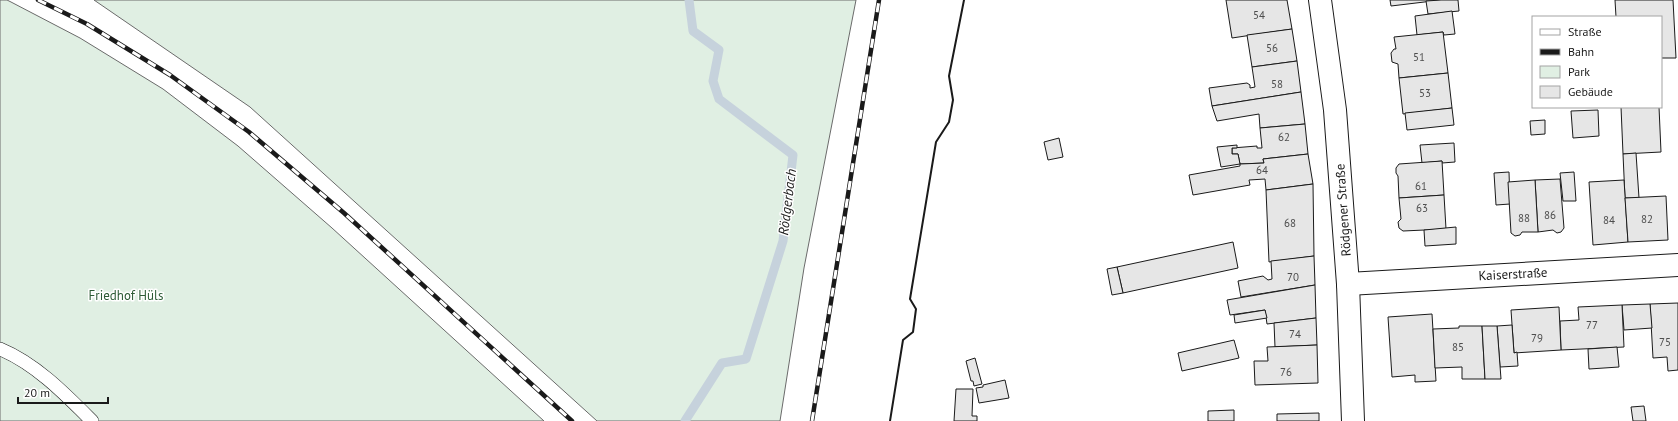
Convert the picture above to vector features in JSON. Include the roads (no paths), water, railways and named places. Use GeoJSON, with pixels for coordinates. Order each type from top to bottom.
{"type":"FeatureCollection","features":[{"type":"Feature","properties":{"kind":"street","name":"Rödgener Straße"},"geometry":{"type":"LineString","coordinates":[[1320,0],[1335,110],[1348,284],[1353,421]]}},
{"type":"Feature","properties":{"kind":"street","name":"Kaiserstraße"},"geometry":{"type":"LineString","coordinates":[[1348,284],[1678,265]]}},
{"type":"Feature","properties":{"kind":"lane"},"geometry":{"type":"LineString","coordinates":[[0,349],[11,354],[47,379],[92,421]]}},
{"type":"Feature","properties":{"kind":"waterway","name":"Rödgerbach"},"geometry":{"type":"LineString","coordinates":[[685,421],[722,363],[746,359],[783,241],[793,155],[719,99],[713,81],[719,50],[693,31],[689,0]]}},
{"type":"Feature","properties":{"kind":"railway"},"geometry":{"type":"LineString","coordinates":[[38,0],[87,24],[170,75],[249,132],[344,213],[572,421]]}},
{"type":"Feature","properties":{"kind":"railway"},"geometry":{"type":"LineString","coordinates":[[812,421],[879,0]]}},
{"type":"Feature","properties":{"kind":"park label","name":"Friedhof Hüls"},"geometry":{"type":"Point","coordinates":[126,295]}}]}
